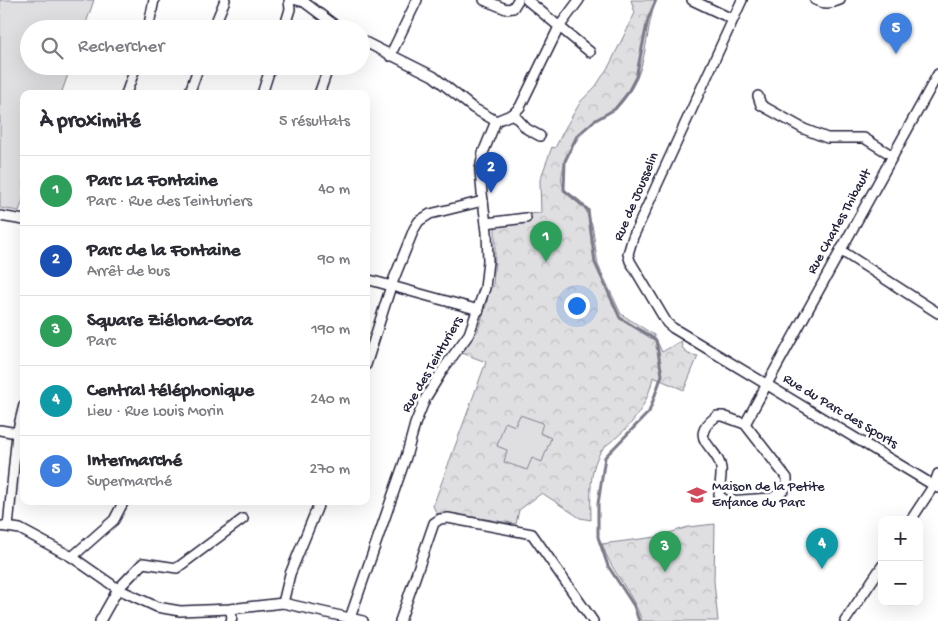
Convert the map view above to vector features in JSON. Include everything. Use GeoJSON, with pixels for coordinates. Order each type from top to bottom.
{"type":"FeatureCollection","features":[{"type":"Feature","properties":{"kind":"street"},"geometry":{"type":"LineString","coordinates":[[150,20],[154,0]]}},
{"type":"Feature","properties":{"kind":"street"},"geometry":{"type":"LineString","coordinates":[[217,20],[225,0]]}},
{"type":"Feature","properties":{"kind":"street"},"geometry":{"type":"LineString","coordinates":[[287,20],[292,0],[304,2],[328,20]]}},
{"type":"Feature","properties":{"kind":"street"},"geometry":{"type":"LineString","coordinates":[[390,56],[417,0]]}},
{"type":"Feature","properties":{"kind":"street"},"geometry":{"type":"LineString","coordinates":[[484,0],[506,9],[513,8],[518,0]]}},
{"type":"Feature","properties":{"kind":"street"},"geometry":{"type":"LineString","coordinates":[[527,0],[590,52]]}},
{"type":"Feature","properties":{"kind":"street"},"geometry":{"type":"LineString","coordinates":[[370,45],[433,76],[473,108],[496,121],[514,114],[520,107],[559,27],[579,0]]}},
{"type":"Feature","properties":{"kind":"street"},"geometry":{"type":"LineString","coordinates":[[692,0],[732,18]]}},
{"type":"Feature","properties":{"kind":"street","name":"Rue de Jousselin"},"geometry":{"type":"LineString","coordinates":[[742,0],[732,18],[633,237],[628,254],[635,270],[668,323],[679,332],[766,384]]}},
{"type":"Feature","properties":{"kind":"street"},"geometry":{"type":"LineString","coordinates":[[815,0],[821,3],[833,3],[840,0]]}},
{"type":"Feature","properties":{"kind":"street","name":"Rue Charles Thibault"},"geometry":{"type":"LineString","coordinates":[[766,384],[938,74]]}},
{"type":"Feature","properties":{"kind":"street"},"geometry":{"type":"LineString","coordinates":[[127,90],[133,75]]}},
{"type":"Feature","properties":{"kind":"street"},"geometry":{"type":"LineString","coordinates":[[190,90],[196,75]]}},
{"type":"Feature","properties":{"kind":"street"},"geometry":{"type":"LineString","coordinates":[[263,90],[268,75]]}},
{"type":"Feature","properties":{"kind":"street"},"geometry":{"type":"LineString","coordinates":[[320,90],[326,75]]}},
{"type":"Feature","properties":{"kind":"street"},"geometry":{"type":"LineString","coordinates":[[758,96],[761,105],[804,129],[827,138],[864,138],[893,156]]}},
{"type":"Feature","properties":{"kind":"street"},"geometry":{"type":"LineString","coordinates":[[514,114],[527,129],[540,136]]}},
{"type":"Feature","properties":{"kind":"street","name":"Rue des Teinturiers"},"geometry":{"type":"LineString","coordinates":[[350,618],[406,457],[414,424],[444,368],[469,334],[479,310],[485,288],[488,261],[480,170],[483,153],[496,121]]}},
{"type":"Feature","properties":{"kind":"street"},"geometry":{"type":"LineString","coordinates":[[370,352],[391,286],[419,221],[430,214],[483,201]]}},
{"type":"Feature","properties":{"kind":"street"},"geometry":{"type":"LineString","coordinates":[[0,216],[20,219]]}},
{"type":"Feature","properties":{"kind":"street"},"geometry":{"type":"LineString","coordinates":[[486,223],[526,218]]}},
{"type":"Feature","properties":{"kind":"street"},"geometry":{"type":"LineString","coordinates":[[840,250],[938,313]]}},
{"type":"Feature","properties":{"kind":"street"},"geometry":{"type":"LineString","coordinates":[[370,280],[479,310]]}},
{"type":"Feature","properties":{"kind":"street","name":"Rue du Parc des Sports"},"geometry":{"type":"LineString","coordinates":[[745,424],[766,384],[936,487]]}},
{"type":"Feature","properties":{"kind":"street"},"geometry":{"type":"LineString","coordinates":[[717,416],[723,416],[745,424],[787,478],[787,485],[784,490],[772,498],[727,501],[719,496],[721,468],[704,441],[703,432],[709,422],[717,416]]}},
{"type":"Feature","properties":{"kind":"street"},"geometry":{"type":"LineString","coordinates":[[20,421],[4,526],[20,529],[72,557],[118,589],[157,607],[180,611],[230,609],[283,603],[363,621]]}},
{"type":"Feature","properties":{"kind":"street"},"geometry":{"type":"LineString","coordinates":[[0,430],[17,433]]}},
{"type":"Feature","properties":{"kind":"street"},"geometry":{"type":"LineString","coordinates":[[915,516],[936,487],[938,474]]}},
{"type":"Feature","properties":{"kind":"street"},"geometry":{"type":"LineString","coordinates":[[72,557],[114,520],[122,505]]}},
{"type":"Feature","properties":{"kind":"street"},"geometry":{"type":"LineString","coordinates":[[283,603],[290,574],[318,505]]}},
{"type":"Feature","properties":{"kind":"street"},"geometry":{"type":"LineString","coordinates":[[400,621],[434,523],[440,519],[448,518],[532,534],[593,621]]}},
{"type":"Feature","properties":{"kind":"street"},"geometry":{"type":"LineString","coordinates":[[100,621],[118,589],[143,563],[177,568],[243,519]]}},
{"type":"Feature","properties":{"kind":"street"},"geometry":{"type":"LineString","coordinates":[[845,621],[878,572]]}},
{"type":"Feature","properties":{"kind":"street"},"geometry":{"type":"LineString","coordinates":[[230,609],[232,621]]}},
{"type":"Feature","properties":{"kind":"green space"},"geometry":{"type":"Polygon","coordinates":[[[0,0],[94,0],[87,20],[20,20],[20,75],[68,75],[62,90],[20,90],[20,208],[19,211],[0,208],[0,0]]]}},
{"type":"Feature","properties":{"kind":"green space"},"geometry":{"type":"Polygon","coordinates":[[[631,0],[656,0],[637,78],[621,104],[586,128],[575,143],[565,161],[562,179],[563,186],[585,206],[592,224],[598,265],[621,314],[654,335],[662,352],[681,341],[682,347],[688,354],[698,356],[684,390],[653,377],[641,410],[625,430],[601,451],[592,476],[591,520],[580,518],[542,493],[519,510],[516,524],[449,513],[437,514],[433,506],[486,362],[462,353],[478,330],[487,302],[489,287],[493,287],[495,224],[504,222],[505,225],[528,223],[528,214],[541,213],[540,180],[552,147],[555,148],[581,101],[596,86],[610,64],[635,13],[631,0]]]}},
{"type":"Feature","properties":{"kind":"green space"},"geometry":{"type":"Polygon","coordinates":[[[520,415],[543,423],[540,433],[551,438],[542,462],[532,458],[527,470],[504,462],[507,450],[497,446],[505,422],[515,426],[520,415]]]}},
{"type":"Feature","properties":{"kind":"green space"},"geometry":{"type":"Polygon","coordinates":[[[715,524],[714,581],[718,621],[642,621],[602,544],[656,537],[688,527],[715,524]]]}},
{"type":"Feature","properties":{"kind":"waterway"},"geometry":{"type":"LineString","coordinates":[[639,621],[634,606],[608,566],[598,537],[598,504],[605,457],[649,412],[662,375],[656,340],[620,318],[595,263],[588,210],[564,190],[565,161],[577,136],[594,121],[615,109],[627,94],[636,77],[648,19],[656,0]]}},
{"type":"Feature","properties":{"kind":"place","name":"Intermarché"},"geometry":{"type":"Point","coordinates":[896,54]}},
{"type":"Feature","properties":{"kind":"place","name":"Parc de la Fontaine"},"geometry":{"type":"Point","coordinates":[491,193]}},
{"type":"Feature","properties":{"kind":"place","name":"Parc La Fontaine"},"geometry":{"type":"Point","coordinates":[546,262]}},
{"type":"Feature","properties":{"kind":"place","name":"Maison de la Petite Enfance du Parc"},"geometry":{"type":"Point","coordinates":[697,495]}},
{"type":"Feature","properties":{"kind":"place","name":"Central téléphonique"},"geometry":{"type":"Point","coordinates":[822,569]}},
{"type":"Feature","properties":{"kind":"place","name":"Square Ziélona-Gora"},"geometry":{"type":"Point","coordinates":[665,572]}}]}
